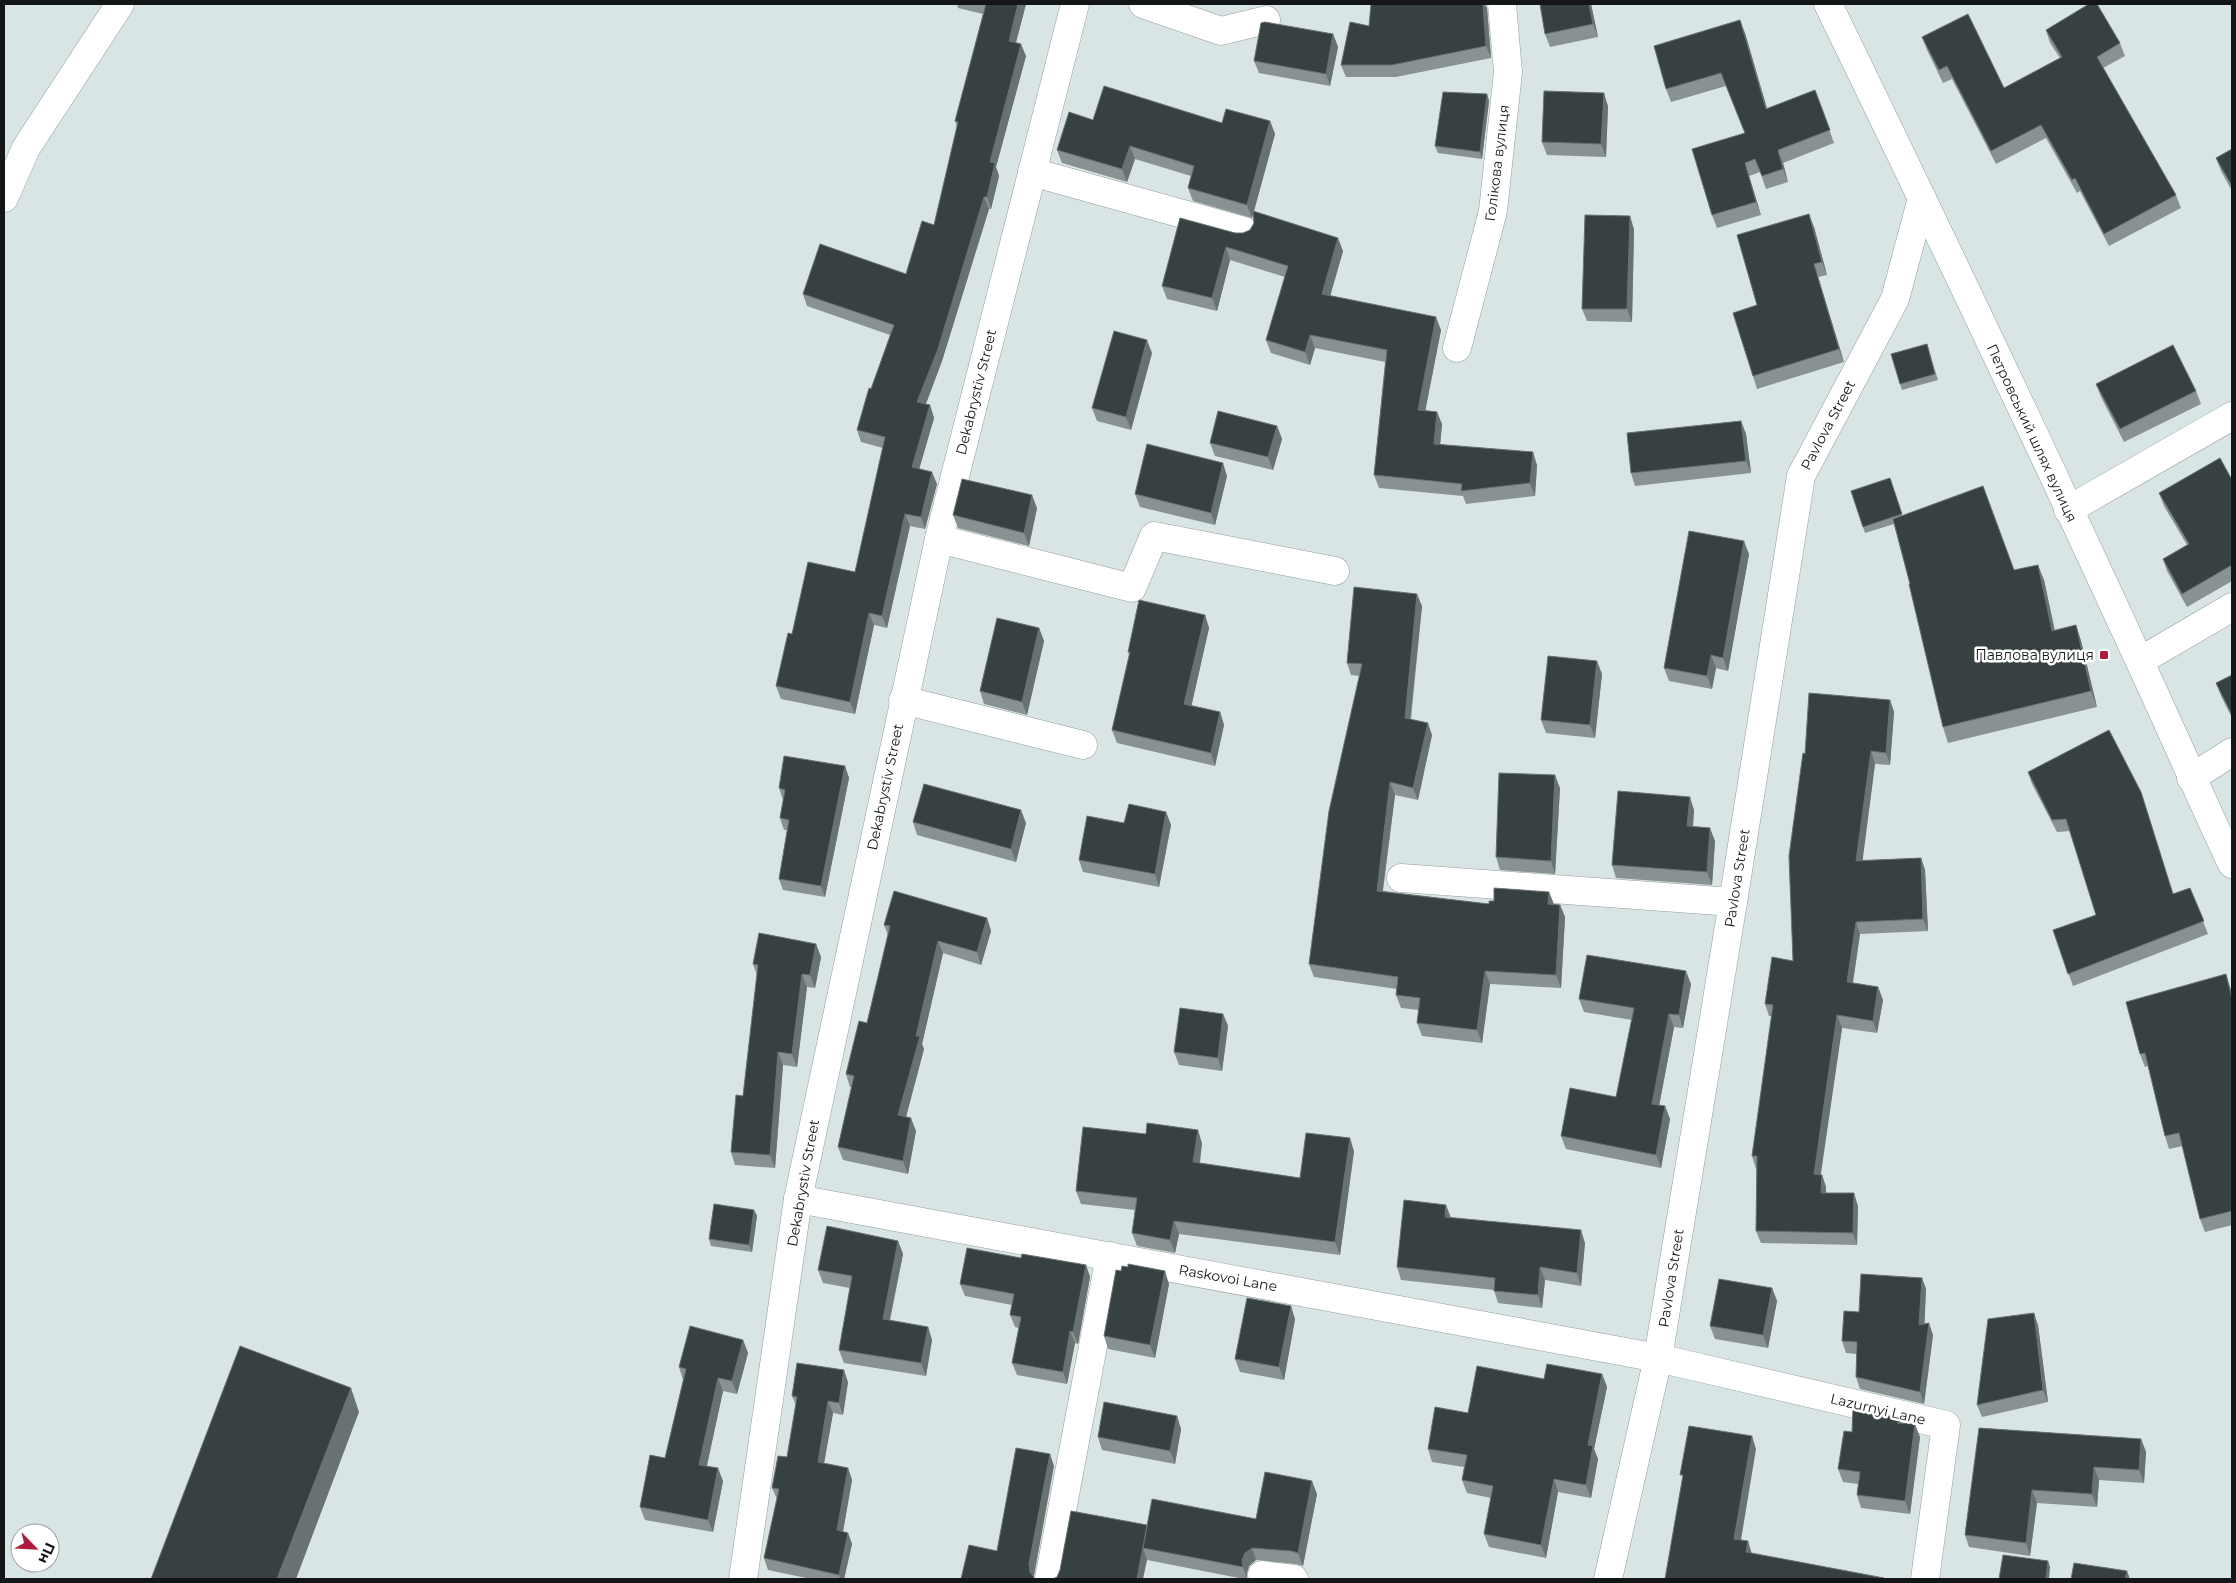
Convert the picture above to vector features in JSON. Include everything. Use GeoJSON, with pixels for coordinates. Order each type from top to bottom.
{"type":"FeatureCollection","features":[{"type":"Feature","properties":{"kind":"street"},"geometry":{"type":"LineString","coordinates":[[4,198],[26,148],[120,4]]}},
{"type":"Feature","properties":{"kind":"street","name":"Dekabrystiv Street"},"geometry":{"type":"LineString","coordinates":[[743,1579],[798,1199],[903,700],[939,539],[1075,4]]}},
{"type":"Feature","properties":{"kind":"street"},"geometry":{"type":"LineString","coordinates":[[1143,4],[1221,31],[1266,20]]}},
{"type":"Feature","properties":{"kind":"street","name":"Голікова вулиця"},"geometry":{"type":"LineString","coordinates":[[1457,348],[1493,211],[1508,72],[1502,4]]}},
{"type":"Feature","properties":{"kind":"street","name":"Петровський шлях вулиця"},"geometry":{"type":"LineString","coordinates":[[1828,4],[1922,198],[2140,661],[2191,778],[2232,864]]}},
{"type":"Feature","properties":{"kind":"street"},"geometry":{"type":"LineString","coordinates":[[1032,172],[1244,231]]}},
{"type":"Feature","properties":{"kind":"street","name":"Pavlova Street"},"geometry":{"type":"LineString","coordinates":[[1608,1579],[1658,1358],[1734,902],[1801,476],[1895,299],[1922,198]]}},
{"type":"Feature","properties":{"kind":"street"},"geometry":{"type":"LineString","coordinates":[[2068,510],[2232,416]]}},
{"type":"Feature","properties":{"kind":"street"},"geometry":{"type":"LineString","coordinates":[[939,539],[1132,588],[1154,536],[1335,571]]}},
{"type":"Feature","properties":{"kind":"street"},"geometry":{"type":"LineString","coordinates":[[2140,661],[2232,607]]}},
{"type":"Feature","properties":{"kind":"street"},"geometry":{"type":"LineString","coordinates":[[903,700],[1084,745]]}},
{"type":"Feature","properties":{"kind":"street"},"geometry":{"type":"LineString","coordinates":[[2191,778],[2232,752]]}},
{"type":"Feature","properties":{"kind":"street"},"geometry":{"type":"LineString","coordinates":[[1401,878],[1734,902]]}},
{"type":"Feature","properties":{"kind":"street","name":"Raskovoi Lane"},"geometry":{"type":"LineString","coordinates":[[798,1199],[1658,1358]]}},
{"type":"Feature","properties":{"kind":"street"},"geometry":{"type":"LineString","coordinates":[[1049,1579],[1110,1256]]}},
{"type":"Feature","properties":{"kind":"street","name":"Lazurnyi Lane"},"geometry":{"type":"LineString","coordinates":[[1658,1358],[1946,1425],[1925,1579]]}},
{"type":"Feature","properties":{"kind":"street"},"geometry":{"type":"LineString","coordinates":[[1262,1575],[1294,1579]]}},
{"type":"Feature","properties":{"kind":"building"},"geometry":{"type":"Polygon","coordinates":[[[986,4],[1018,4],[1009,41],[1021,44],[990,162],[995,163],[987,197],[984,197],[938,349],[917,402],[930,405],[912,467],[932,472],[921,517],[905,514],[882,616],[869,613],[850,702],[776,686],[788,633],[792,634],[808,562],[855,572],[885,437],[857,430],[869,388],[871,389],[894,325],[803,294],[820,244],[906,274],[922,221],[934,225],[958,122],[955,121],[986,4]]]}},
{"type":"Feature","properties":{"kind":"building"},"geometry":{"type":"Polygon","coordinates":[[[1371,4],[1483,4],[1486,46],[1392,65],[1341,65],[1350,22],[1369,26],[1371,4]]]}},
{"type":"Feature","properties":{"kind":"building"},"geometry":{"type":"Polygon","coordinates":[[[1540,4],[1589,4],[1593,24],[1545,34],[1540,4]]]}},
{"type":"Feature","properties":{"kind":"building"},"geometry":{"type":"Polygon","coordinates":[[[2089,4],[2097,4],[2120,43],[2097,57],[2176,195],[2104,234],[2075,178],[2072,180],[2041,125],[1991,151],[1947,66],[1939,70],[1922,37],[1968,14],[2004,88],[2062,57],[2046,30],[2089,4]]]}},
{"type":"Feature","properties":{"kind":"building"},"geometry":{"type":"Polygon","coordinates":[[[1740,20],[1766,109],[1815,90],[1830,130],[1778,150],[1783,169],[1762,176],[1755,159],[1745,163],[1756,202],[1712,215],[1692,149],[1745,133],[1721,73],[1666,89],[1654,46],[1740,20]]]}},
{"type":"Feature","properties":{"kind":"building"},"geometry":{"type":"Polygon","coordinates":[[[1265,22],[1333,34],[1326,74],[1254,61],[1261,23],[1265,22]]]}},
{"type":"Feature","properties":{"kind":"building"},"geometry":{"type":"Polygon","coordinates":[[[1104,86],[1222,123],[1226,109],[1270,121],[1247,205],[1188,188],[1194,166],[1130,146],[1122,169],[1057,150],[1069,112],[1093,120],[1104,86]]]}},
{"type":"Feature","properties":{"kind":"building"},"geometry":{"type":"Polygon","coordinates":[[[1544,91],[1604,93],[1601,144],[1542,142],[1544,91]]]}},
{"type":"Feature","properties":{"kind":"building"},"geometry":{"type":"Polygon","coordinates":[[[1443,92],[1487,94],[1480,152],[1435,146],[1443,92]]]}},
{"type":"Feature","properties":{"kind":"building"},"geometry":{"type":"Polygon","coordinates":[[[2232,149],[2232,186],[2216,158],[2232,149]]]}},
{"type":"Feature","properties":{"kind":"building"},"geometry":{"type":"Polygon","coordinates":[[[1253,211],[1338,238],[1322,294],[1436,317],[1418,410],[1437,412],[1434,444],[1533,452],[1530,483],[1461,491],[1462,484],[1374,475],[1387,350],[1310,335],[1305,352],[1266,340],[1288,266],[1226,247],[1212,298],[1162,286],[1180,218],[1235,233],[1243,233],[1250,230],[1254,223],[1253,211]]]}},
{"type":"Feature","properties":{"kind":"building"},"geometry":{"type":"Polygon","coordinates":[[[1809,214],[1822,262],[1814,264],[1839,349],[1753,376],[1733,313],[1757,305],[1737,235],[1809,214]]]}},
{"type":"Feature","properties":{"kind":"building"},"geometry":{"type":"Polygon","coordinates":[[[1585,215],[1630,216],[1627,309],[1582,309],[1585,215]]]}},
{"type":"Feature","properties":{"kind":"building"},"geometry":{"type":"Polygon","coordinates":[[[1114,331],[1147,340],[1126,417],[1092,408],[1114,331]]]}},
{"type":"Feature","properties":{"kind":"building"},"geometry":{"type":"Polygon","coordinates":[[[1927,344],[1935,374],[1900,384],[1891,354],[1927,344]]]}},
{"type":"Feature","properties":{"kind":"building"},"geometry":{"type":"Polygon","coordinates":[[[2173,345],[2196,391],[2120,429],[2096,384],[2173,345]]]}},
{"type":"Feature","properties":{"kind":"building"},"geometry":{"type":"Polygon","coordinates":[[[1218,411],[1277,426],[1268,457],[1210,443],[1218,411]]]}},
{"type":"Feature","properties":{"kind":"building"},"geometry":{"type":"Polygon","coordinates":[[[1741,421],[1746,461],[1631,473],[1627,433],[1741,421]]]}},
{"type":"Feature","properties":{"kind":"building"},"geometry":{"type":"Polygon","coordinates":[[[1147,444],[1223,463],[1211,513],[1135,494],[1147,444]]]}},
{"type":"Feature","properties":{"kind":"building"},"geometry":{"type":"Polygon","coordinates":[[[2220,458],[2232,480],[2232,565],[2182,594],[2163,559],[2189,544],[2159,493],[2220,458]]]}},
{"type":"Feature","properties":{"kind":"building"},"geometry":{"type":"Polygon","coordinates":[[[1890,478],[1902,514],[1863,527],[1851,491],[1890,478]]]}},
{"type":"Feature","properties":{"kind":"building"},"geometry":{"type":"Polygon","coordinates":[[[962,479],[1032,495],[1024,533],[953,515],[962,479]]]}},
{"type":"Feature","properties":{"kind":"building"},"geometry":{"type":"Polygon","coordinates":[[[1983,486],[2014,570],[2038,565],[2052,631],[2076,625],[2091,691],[1943,727],[1893,519],[1983,486]]]}},
{"type":"Feature","properties":{"kind":"building"},"geometry":{"type":"Polygon","coordinates":[[[1689,531],[1744,541],[1723,658],[1711,655],[1707,676],[1664,668],[1689,531]]]}},
{"type":"Feature","properties":{"kind":"building"},"geometry":{"type":"Polygon","coordinates":[[[1354,587],[1417,594],[1405,718],[1428,723],[1413,788],[1390,782],[1377,891],[1489,904],[1489,901],[1494,901],[1494,888],[1549,892],[1548,904],[1560,905],[1556,975],[1485,971],[1477,1030],[1417,1023],[1420,998],[1396,995],[1398,977],[1309,964],[1329,811],[1362,664],[1347,663],[1354,587]]]}},
{"type":"Feature","properties":{"kind":"building"},"geometry":{"type":"Polygon","coordinates":[[[1139,600],[1205,615],[1184,704],[1220,712],[1211,753],[1112,730],[1130,652],[1128,652],[1139,600]]]}},
{"type":"Feature","properties":{"kind":"building"},"geometry":{"type":"Polygon","coordinates":[[[997,618],[1039,628],[1022,702],[980,691],[997,618]]]}},
{"type":"Feature","properties":{"kind":"building"},"geometry":{"type":"Polygon","coordinates":[[[1548,656],[1597,661],[1590,725],[1541,720],[1548,656]]]}},
{"type":"Feature","properties":{"kind":"building"},"geometry":{"type":"Polygon","coordinates":[[[2232,675],[2232,715],[2216,683],[2232,675]]]}},
{"type":"Feature","properties":{"kind":"building"},"geometry":{"type":"Polygon","coordinates":[[[1809,693],[1890,700],[1886,753],[1871,751],[1856,861],[1921,858],[1923,919],[1856,922],[1847,982],[1878,987],[1873,1021],[1837,1015],[1814,1174],[1822,1175],[1821,1193],[1854,1193],[1853,1233],[1756,1231],[1757,1156],[1752,1156],[1773,1005],[1765,1004],[1772,957],[1793,961],[1789,856],[1803,753],[1805,754],[1809,693]]]}},
{"type":"Feature","properties":{"kind":"building"},"geometry":{"type":"Polygon","coordinates":[[[2109,730],[2141,792],[2173,894],[2190,888],[2204,921],[2068,974],[2053,930],[2096,915],[2066,819],[2052,820],[2028,772],[2109,730]]]}},
{"type":"Feature","properties":{"kind":"building"},"geometry":{"type":"Polygon","coordinates":[[[784,756],[845,766],[821,886],[779,879],[789,820],[780,818],[785,790],[779,788],[784,756]]]}},
{"type":"Feature","properties":{"kind":"building"},"geometry":{"type":"Polygon","coordinates":[[[1499,773],[1555,775],[1551,861],[1496,857],[1499,773]]]}},
{"type":"Feature","properties":{"kind":"building"},"geometry":{"type":"Polygon","coordinates":[[[924,784],[1021,810],[1011,849],[913,822],[924,784]]]}},
{"type":"Feature","properties":{"kind":"building"},"geometry":{"type":"Polygon","coordinates":[[[1618,791],[1690,797],[1687,826],[1710,828],[1707,872],[1612,865],[1618,791]]]}},
{"type":"Feature","properties":{"kind":"building"},"geometry":{"type":"Polygon","coordinates":[[[1129,804],[1166,812],[1155,874],[1079,860],[1087,816],[1124,823],[1129,804]]]}},
{"type":"Feature","properties":{"kind":"building"},"geometry":{"type":"Polygon","coordinates":[[[894,891],[987,918],[977,952],[938,941],[916,1036],[920,1036],[898,1115],[911,1118],[903,1161],[838,1147],[854,1076],[846,1074],[859,1021],[867,1023],[890,926],[884,925],[894,891]]]}},
{"type":"Feature","properties":{"kind":"building"},"geometry":{"type":"Polygon","coordinates":[[[759,933],[816,944],[810,975],[802,974],[792,1054],[778,1052],[770,1155],[731,1152],[736,1095],[743,1096],[758,965],[753,964],[759,933]]]}},
{"type":"Feature","properties":{"kind":"building"},"geometry":{"type":"Polygon","coordinates":[[[1587,955],[1686,971],[1679,1015],[1669,1014],[1652,1104],[1665,1106],[1656,1155],[1561,1136],[1570,1088],[1616,1097],[1634,1008],[1579,999],[1587,955]]]}},
{"type":"Feature","properties":{"kind":"building"},"geometry":{"type":"Polygon","coordinates":[[[2226,974],[2232,999],[2232,1211],[2200,1219],[2179,1133],[2165,1136],[2145,1053],[2140,1054],[2126,1002],[2226,974]]]}},
{"type":"Feature","properties":{"kind":"building"},"geometry":{"type":"Polygon","coordinates":[[[1180,1008],[1223,1014],[1218,1058],[1174,1052],[1180,1008]]]}},
{"type":"Feature","properties":{"kind":"building"},"geometry":{"type":"Polygon","coordinates":[[[1147,1123],[1198,1130],[1193,1162],[1300,1178],[1306,1133],[1350,1138],[1335,1242],[1174,1221],[1170,1240],[1132,1233],[1137,1198],[1076,1191],[1083,1127],[1146,1134],[1147,1123]]]}},
{"type":"Feature","properties":{"kind":"building"},"geometry":{"type":"Polygon","coordinates":[[[1404,1200],[1446,1205],[1445,1217],[1581,1230],[1577,1273],[1540,1267],[1538,1295],[1494,1291],[1495,1278],[1397,1267],[1404,1200]]]}},
{"type":"Feature","properties":{"kind":"building"},"geometry":{"type":"Polygon","coordinates":[[[714,1204],[754,1210],[749,1245],[709,1239],[714,1204]]]}},
{"type":"Feature","properties":{"kind":"building"},"geometry":{"type":"Polygon","coordinates":[[[827,1226],[898,1241],[883,1319],[928,1327],[921,1363],[839,1350],[852,1276],[818,1270],[827,1226]]]}},
{"type":"Feature","properties":{"kind":"building"},"geometry":{"type":"Polygon","coordinates":[[[967,1248],[1021,1258],[1022,1254],[1086,1265],[1073,1332],[1070,1331],[1063,1372],[1012,1363],[1021,1317],[1010,1315],[1014,1294],[960,1284],[967,1248]]]}},
{"type":"Feature","properties":{"kind":"building"},"geometry":{"type":"Polygon","coordinates":[[[1128,1264],[1165,1271],[1150,1345],[1104,1336],[1116,1270],[1121,1271],[1122,1266],[1128,1267],[1128,1264]]]}},
{"type":"Feature","properties":{"kind":"building"},"geometry":{"type":"Polygon","coordinates":[[[1861,1274],[1922,1278],[1919,1325],[1929,1323],[1920,1392],[1856,1377],[1857,1342],[1842,1341],[1844,1311],[1859,1312],[1861,1274]]]}},
{"type":"Feature","properties":{"kind":"building"},"geometry":{"type":"Polygon","coordinates":[[[1719,1279],[1772,1288],[1763,1335],[1710,1326],[1719,1279]]]}},
{"type":"Feature","properties":{"kind":"building"},"geometry":{"type":"Polygon","coordinates":[[[1247,1298],[1291,1306],[1279,1367],[1235,1359],[1247,1298]]]}},
{"type":"Feature","properties":{"kind":"building"},"geometry":{"type":"Polygon","coordinates":[[[2034,1313],[2043,1390],[1977,1405],[1988,1319],[2034,1313]]]}},
{"type":"Feature","properties":{"kind":"building"},"geometry":{"type":"Polygon","coordinates":[[[690,1326],[743,1340],[732,1381],[718,1378],[699,1465],[718,1468],[708,1520],[640,1507],[650,1455],[665,1458],[686,1369],[679,1367],[690,1326]]]}},
{"type":"Feature","properties":{"kind":"building"},"geometry":{"type":"Polygon","coordinates":[[[240,1346],[351,1388],[277,1579],[151,1579],[240,1346]]]}},
{"type":"Feature","properties":{"kind":"building"},"geometry":{"type":"Polygon","coordinates":[[[797,1363],[844,1370],[839,1403],[828,1401],[818,1462],[848,1468],[837,1530],[848,1533],[839,1575],[764,1558],[779,1489],[772,1488],[778,1456],[787,1457],[797,1397],[792,1396],[797,1363]]]}},
{"type":"Feature","properties":{"kind":"building"},"geometry":{"type":"Polygon","coordinates":[[[1547,1364],[1602,1374],[1588,1445],[1593,1446],[1586,1485],[1554,1479],[1541,1545],[1484,1534],[1493,1486],[1462,1480],[1467,1455],[1428,1449],[1435,1407],[1468,1413],[1477,1366],[1544,1379],[1547,1364]]]}},
{"type":"Feature","properties":{"kind":"building"},"geometry":{"type":"Polygon","coordinates":[[[1104,1402],[1177,1416],[1170,1451],[1098,1437],[1104,1402]]]}},
{"type":"Feature","properties":{"kind":"building"},"geometry":{"type":"Polygon","coordinates":[[[1853,1408],[1907,1420],[1897,1423],[1915,1424],[1905,1501],[1857,1495],[1860,1472],[1838,1469],[1844,1431],[1852,1432],[1853,1408]]]}},
{"type":"Feature","properties":{"kind":"building"},"geometry":{"type":"Polygon","coordinates":[[[1689,1426],[1752,1436],[1734,1539],[1748,1541],[1746,1552],[1884,1579],[1665,1579],[1683,1475],[1680,1475],[1689,1426]]]}},
{"type":"Feature","properties":{"kind":"building"},"geometry":{"type":"Polygon","coordinates":[[[1979,1428],[2141,1439],[2139,1470],[2094,1467],[2092,1494],[2032,1490],[2026,1543],[1965,1535],[1979,1428]]]}},
{"type":"Feature","properties":{"kind":"building"},"geometry":{"type":"Polygon","coordinates":[[[1016,1448],[1050,1454],[1029,1564],[1030,1572],[1035,1579],[961,1579],[969,1545],[997,1551],[1016,1448]]]}},
{"type":"Feature","properties":{"kind":"building"},"geometry":{"type":"Polygon","coordinates":[[[1265,1472],[1312,1481],[1298,1553],[1252,1548],[1245,1553],[1242,1560],[1243,1567],[1143,1548],[1152,1499],[1256,1519],[1265,1472]]]}},
{"type":"Feature","properties":{"kind":"building"},"geometry":{"type":"Polygon","coordinates":[[[1071,1511],[1147,1525],[1137,1579],[1053,1579],[1057,1577],[1060,1570],[1071,1511]]]}},
{"type":"Feature","properties":{"kind":"building"},"geometry":{"type":"Polygon","coordinates":[[[2003,1555],[2048,1561],[2046,1579],[1999,1579],[2003,1555]]]}},
{"type":"Feature","properties":{"kind":"building"},"geometry":{"type":"Polygon","coordinates":[[[2074,1563],[2127,1571],[2125,1579],[2071,1579],[2074,1563]]]}},
{"type":"Feature","properties":{"kind":"place","name":"Павлова вулиця"},"geometry":{"type":"Point","coordinates":[2104,655]}}]}
